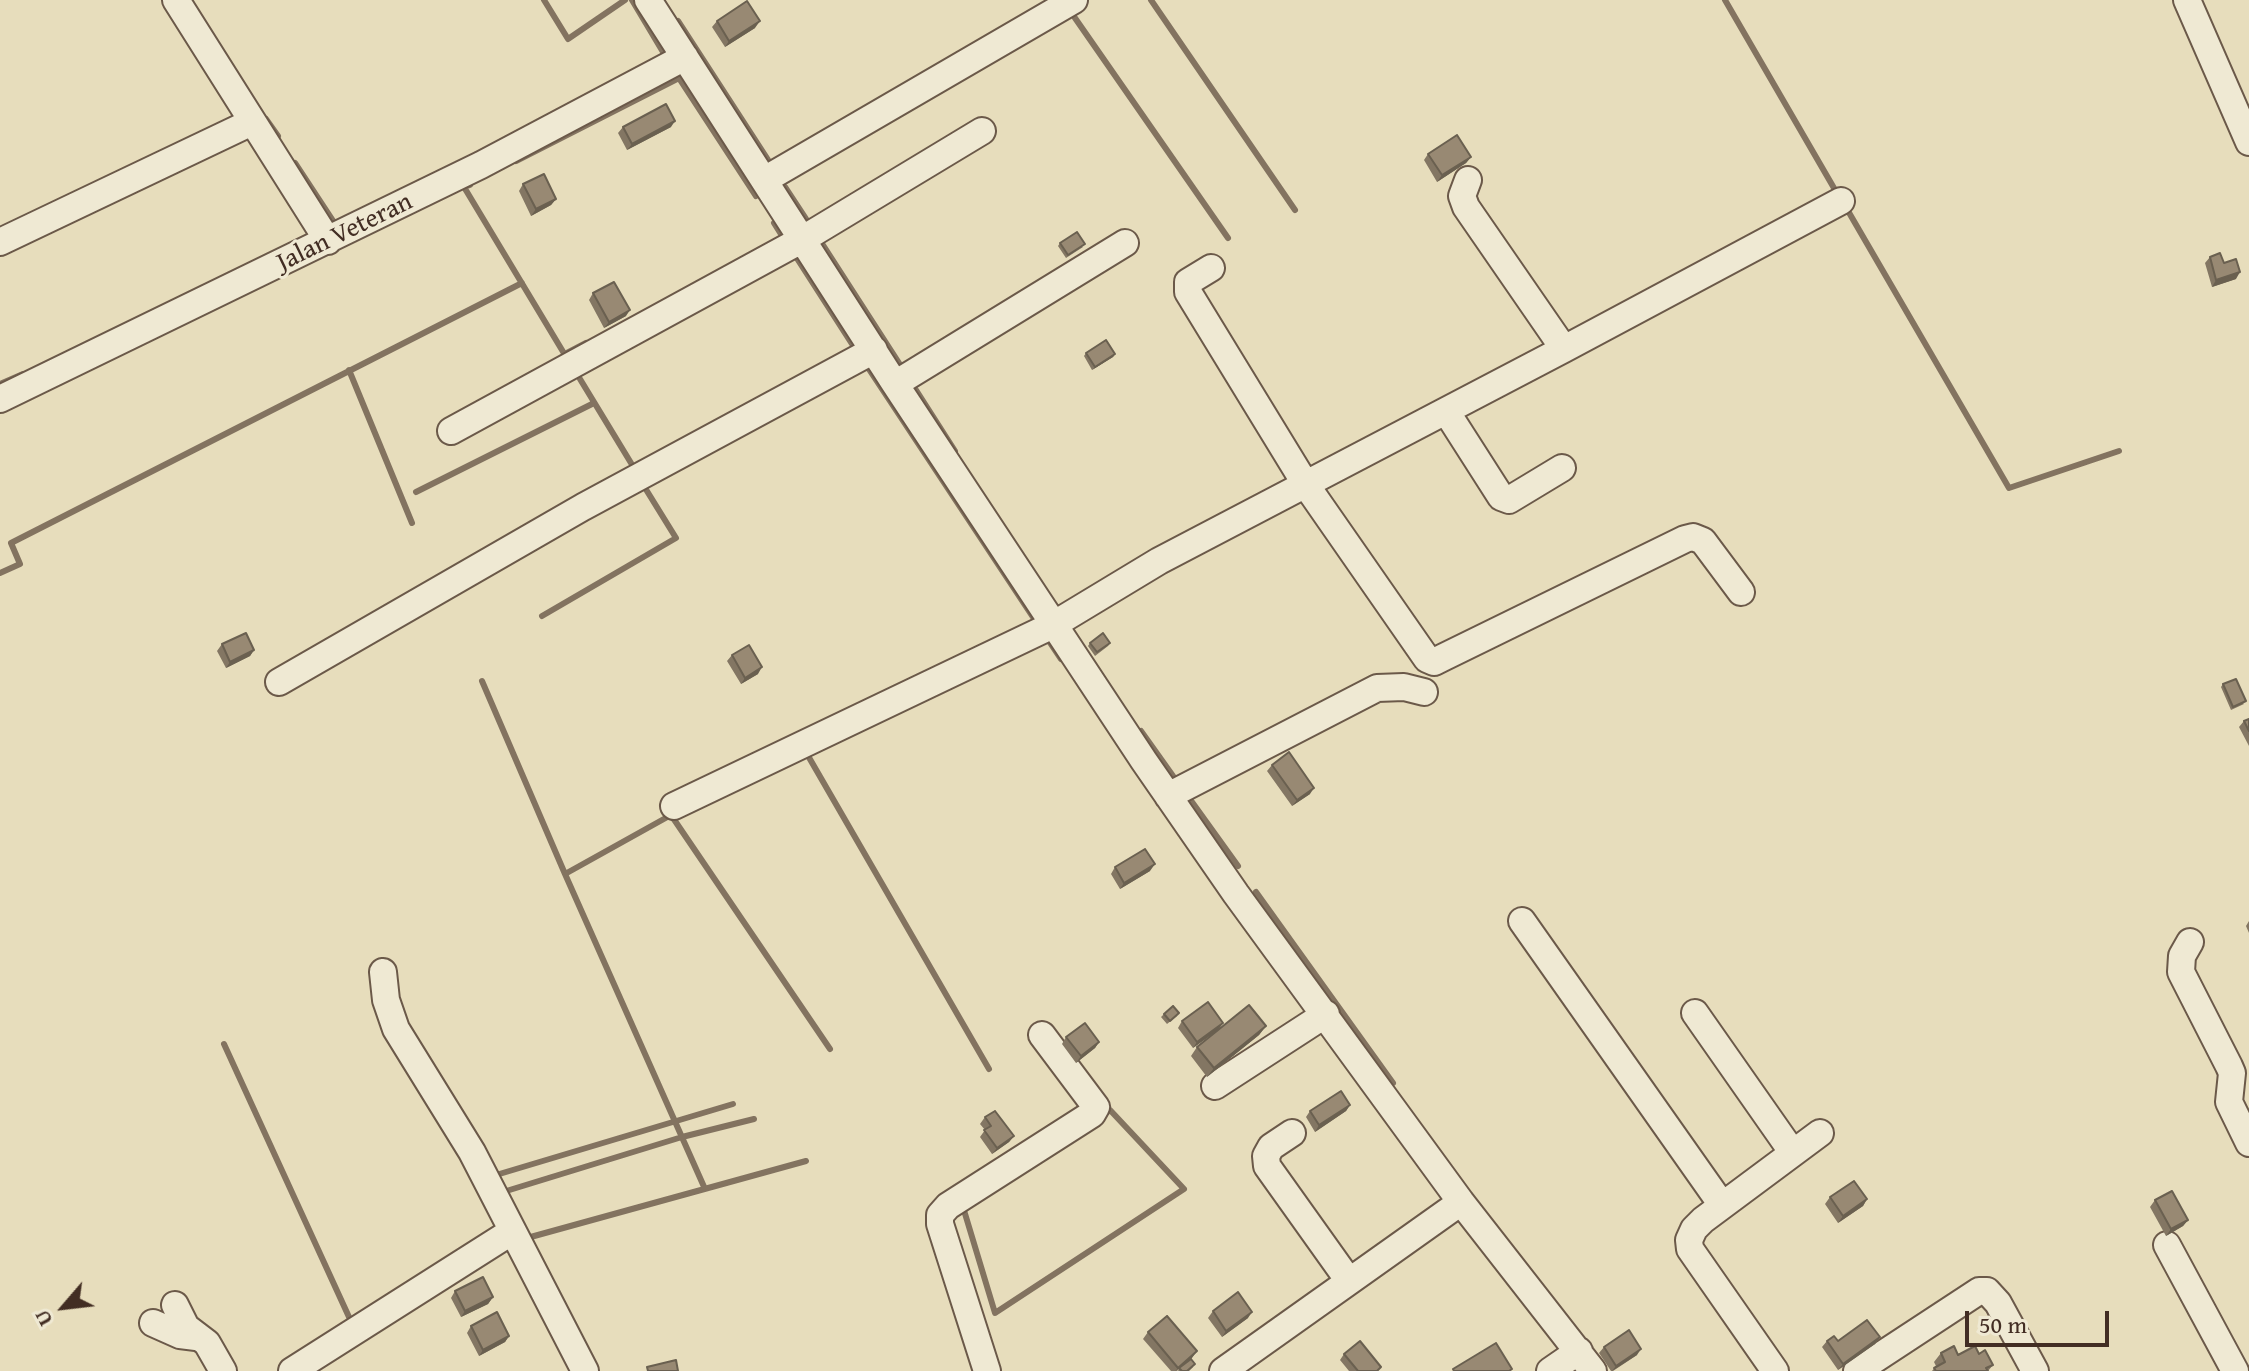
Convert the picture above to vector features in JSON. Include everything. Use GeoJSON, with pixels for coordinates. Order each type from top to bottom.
{"type":"FeatureCollection","features":[{"type":"Feature","properties":{"kind":"street"},"geometry":{"type":"LineString","coordinates":[[176,0],[328,241]]}},
{"type":"Feature","properties":{"kind":"street"},"geometry":{"type":"LineString","coordinates":[[648,0],[766,179],[895,384],[1168,796],[1461,1202],[1586,1361],[1550,1371]]}},
{"type":"Feature","properties":{"kind":"street"},"geometry":{"type":"LineString","coordinates":[[766,179],[1074,0]]}},
{"type":"Feature","properties":{"kind":"street"},"geometry":{"type":"LineString","coordinates":[[2187,0],[2249,142]]}},
{"type":"Feature","properties":{"kind":"street","name":"Jalan Veteran"},"geometry":{"type":"LineString","coordinates":[[0,399],[481,165],[685,57]]}},
{"type":"Feature","properties":{"kind":"street"},"geometry":{"type":"LineString","coordinates":[[0,242],[252,122]]}},
{"type":"Feature","properties":{"kind":"street"},"geometry":{"type":"LineString","coordinates":[[451,431],[803,239],[982,131]]}},
{"type":"Feature","properties":{"kind":"street"},"geometry":{"type":"LineString","coordinates":[[1468,180],[1462,196],[1466,207],[1564,349]]}},
{"type":"Feature","properties":{"kind":"street"},"geometry":{"type":"LineString","coordinates":[[674,806],[1053,625],[1159,561],[1841,201]]}},
{"type":"Feature","properties":{"kind":"street"},"geometry":{"type":"LineString","coordinates":[[895,384],[1125,243]]}},
{"type":"Feature","properties":{"kind":"street"},"geometry":{"type":"LineString","coordinates":[[1211,268],[1188,282],[1188,292],[1306,485],[1427,659],[1434,662],[1693,537],[1703,541],[1741,592]]}},
{"type":"Feature","properties":{"kind":"street"},"geometry":{"type":"LineString","coordinates":[[279,682],[583,507],[874,350]]}},
{"type":"Feature","properties":{"kind":"street"},"geometry":{"type":"LineString","coordinates":[[1446,411],[1501,497],[1509,500],[1562,468]]}},
{"type":"Feature","properties":{"kind":"street"},"geometry":{"type":"LineString","coordinates":[[1168,796],[1377,688],[1404,687],[1424,692]]}},
{"type":"Feature","properties":{"kind":"street"},"geometry":{"type":"LineString","coordinates":[[1522,921],[1722,1205]]}},
{"type":"Feature","properties":{"kind":"street"},"geometry":{"type":"LineString","coordinates":[[2190,942],[2182,956],[2181,972],[2232,1073],[2229,1102],[2249,1143]]}},
{"type":"Feature","properties":{"kind":"street"},"geometry":{"type":"LineString","coordinates":[[383,972],[386,1000],[396,1029],[452,1118],[585,1371]]}},
{"type":"Feature","properties":{"kind":"street"},"geometry":{"type":"LineString","coordinates":[[1695,1013],[1793,1153]]}},
{"type":"Feature","properties":{"kind":"street"},"geometry":{"type":"LineString","coordinates":[[1215,1086],[1326,1014]]}},
{"type":"Feature","properties":{"kind":"street"},"geometry":{"type":"LineString","coordinates":[[987,1371],[940,1224],[940,1215],[948,1206],[1092,1114],[1096,1107],[1042,1035]]}},
{"type":"Feature","properties":{"kind":"street"},"geometry":{"type":"LineString","coordinates":[[1292,1133],[1271,1147],[1266,1156],[1267,1166],[1349,1281]]}},
{"type":"Feature","properties":{"kind":"street"},"geometry":{"type":"LineString","coordinates":[[1775,1371],[1690,1249],[1689,1240],[1694,1229],[1722,1205],[1820,1133]]}},
{"type":"Feature","properties":{"kind":"street"},"geometry":{"type":"LineString","coordinates":[[1223,1371],[1461,1202]]}},
{"type":"Feature","properties":{"kind":"street"},"geometry":{"type":"LineString","coordinates":[[292,1371],[511,1232]]}},
{"type":"Feature","properties":{"kind":"street"},"geometry":{"type":"LineString","coordinates":[[2167,1245],[2235,1371]]}},
{"type":"Feature","properties":{"kind":"street"},"geometry":{"type":"LineString","coordinates":[[1857,1371],[1979,1291],[1987,1291],[1998,1303],[2035,1371]]}},
{"type":"Feature","properties":{"kind":"street"},"geometry":{"type":"LineString","coordinates":[[175,1305],[186,1327],[207,1343],[223,1371]]}},
{"type":"Feature","properties":{"kind":"street"},"geometry":{"type":"LineString","coordinates":[[153,1323],[180,1335],[200,1338]]}},
{"type":"Feature","properties":{"kind":"building"},"geometry":{"type":"Polygon","coordinates":[[[747,1],[760,21],[729,41],[717,21],[747,1]]]}},
{"type":"Feature","properties":{"kind":"building"},"geometry":{"type":"Polygon","coordinates":[[[666,104],[675,121],[632,144],[623,127],[666,104]]]}},
{"type":"Feature","properties":{"kind":"building"},"geometry":{"type":"Polygon","coordinates":[[[1457,135],[1471,157],[1442,175],[1428,154],[1457,135]]]}},
{"type":"Feature","properties":{"kind":"building"},"geometry":{"type":"Polygon","coordinates":[[[544,174],[556,199],[536,209],[523,184],[544,174]]]}},
{"type":"Feature","properties":{"kind":"building"},"geometry":{"type":"Polygon","coordinates":[[[1077,232],[1085,244],[1068,255],[1060,243],[1077,232]]]}},
{"type":"Feature","properties":{"kind":"building"},"geometry":{"type":"Polygon","coordinates":[[[2220,253],[2224,263],[2236,259],[2240,272],[2216,280],[2210,257],[2220,253]]]}},
{"type":"Feature","properties":{"kind":"building"},"geometry":{"type":"Polygon","coordinates":[[[614,282],[630,310],[609,322],[593,293],[614,282]]]}},
{"type":"Feature","properties":{"kind":"building"},"geometry":{"type":"Polygon","coordinates":[[[1106,340],[1115,354],[1095,367],[1086,353],[1106,340]]]}},
{"type":"Feature","properties":{"kind":"building"},"geometry":{"type":"Polygon","coordinates":[[[246,633],[254,650],[230,662],[222,644],[246,633]]]}},
{"type":"Feature","properties":{"kind":"building"},"geometry":{"type":"Polygon","coordinates":[[[1103,633],[1110,643],[1097,652],[1090,643],[1103,633]]]}},
{"type":"Feature","properties":{"kind":"building"},"geometry":{"type":"Polygon","coordinates":[[[749,645],[762,667],[745,678],[732,655],[749,645]]]}},
{"type":"Feature","properties":{"kind":"building"},"geometry":{"type":"Polygon","coordinates":[[[2236,679],[2246,701],[2233,707],[2223,684],[2236,679]]]}},
{"type":"Feature","properties":{"kind":"building"},"geometry":{"type":"Polygon","coordinates":[[[1289,752],[1314,788],[1297,800],[1272,765],[1289,752]]]}},
{"type":"Feature","properties":{"kind":"building"},"geometry":{"type":"Polygon","coordinates":[[[1145,849],[1155,864],[1124,883],[1115,867],[1145,849]]]}},
{"type":"Feature","properties":{"kind":"building"},"geometry":{"type":"Polygon","coordinates":[[[1208,1002],[1223,1023],[1197,1042],[1182,1021],[1208,1002]]]}},
{"type":"Feature","properties":{"kind":"building"},"geometry":{"type":"Polygon","coordinates":[[[1249,1005],[1266,1026],[1214,1068],[1197,1047],[1249,1005]]]}},
{"type":"Feature","properties":{"kind":"building"},"geometry":{"type":"Polygon","coordinates":[[[1173,1006],[1179,1013],[1170,1021],[1164,1014],[1173,1006]]]}},
{"type":"Feature","properties":{"kind":"building"},"geometry":{"type":"Polygon","coordinates":[[[1085,1023],[1099,1042],[1081,1056],[1066,1037],[1085,1023]]]}},
{"type":"Feature","properties":{"kind":"building"},"geometry":{"type":"Polygon","coordinates":[[[1341,1091],[1350,1105],[1319,1125],[1310,1111],[1341,1091]]]}},
{"type":"Feature","properties":{"kind":"building"},"geometry":{"type":"Polygon","coordinates":[[[995,1111],[1014,1136],[997,1148],[984,1130],[991,1126],[985,1117],[995,1111]]]}},
{"type":"Feature","properties":{"kind":"building"},"geometry":{"type":"Polygon","coordinates":[[[1854,1181],[1867,1199],[1843,1216],[1830,1197],[1854,1181]]]}},
{"type":"Feature","properties":{"kind":"building"},"geometry":{"type":"Polygon","coordinates":[[[2172,1191],[2188,1220],[2171,1229],[2155,1200],[2172,1191]]]}},
{"type":"Feature","properties":{"kind":"building"},"geometry":{"type":"Polygon","coordinates":[[[483,1277],[493,1297],[465,1311],[455,1291],[483,1277]]]}},
{"type":"Feature","properties":{"kind":"building"},"geometry":{"type":"Polygon","coordinates":[[[1238,1292],[1252,1312],[1226,1331],[1213,1311],[1238,1292]]]}},
{"type":"Feature","properties":{"kind":"building"},"geometry":{"type":"Polygon","coordinates":[[[497,1312],[509,1336],[483,1350],[471,1326],[497,1312]]]}},
{"type":"Feature","properties":{"kind":"building"},"geometry":{"type":"Polygon","coordinates":[[[1167,1316],[1197,1351],[1178,1368],[1148,1332],[1167,1316]]]}},
{"type":"Feature","properties":{"kind":"building"},"geometry":{"type":"Polygon","coordinates":[[[1867,1320],[1880,1337],[1843,1364],[1827,1341],[1834,1336],[1838,1341],[1867,1320]]]}},
{"type":"Feature","properties":{"kind":"building"},"geometry":{"type":"Polygon","coordinates":[[[1629,1330],[1641,1349],[1616,1366],[1604,1347],[1629,1330]]]}},
{"type":"Feature","properties":{"kind":"building"},"geometry":{"type":"Polygon","coordinates":[[[1360,1341],[1381,1367],[1377,1371],[1358,1371],[1344,1354],[1360,1341]]]}},
{"type":"Feature","properties":{"kind":"building"},"geometry":{"type":"Polygon","coordinates":[[[1496,1343],[1512,1369],[1509,1371],[1454,1371],[1453,1369],[1496,1343]]]}},
{"type":"Feature","properties":{"kind":"building"},"geometry":{"type":"Polygon","coordinates":[[[1954,1346],[1958,1355],[1975,1346],[1979,1354],[1985,1350],[1993,1365],[1986,1368],[1988,1371],[1936,1371],[1934,1368],[1945,1362],[1941,1353],[1954,1346]]]}},
{"type":"Feature","properties":{"kind":"building"},"geometry":{"type":"Polygon","coordinates":[[[1191,1359],[1195,1364],[1187,1371],[1179,1368],[1191,1359]]]}},
{"type":"Feature","properties":{"kind":"building"},"geometry":{"type":"Polygon","coordinates":[[[676,1360],[678,1371],[648,1371],[647,1367],[676,1360]]]}},
{"type":"Feature","properties":{"kind":"waterway"},"geometry":{"type":"LineString","coordinates":[[544,0],[568,39],[625,0]]}},
{"type":"Feature","properties":{"kind":"waterway"},"geometry":{"type":"LineString","coordinates":[[632,0],[666,57]]}},
{"type":"Feature","properties":{"kind":"waterway"},"geometry":{"type":"LineString","coordinates":[[1151,0],[1295,210]]}},
{"type":"Feature","properties":{"kind":"waterway"},"geometry":{"type":"LineString","coordinates":[[1725,0],[1838,195]]}},
{"type":"Feature","properties":{"kind":"waterway"},"geometry":{"type":"LineString","coordinates":[[1075,18],[1228,238]]}},
{"type":"Feature","properties":{"kind":"waterway"},"geometry":{"type":"LineString","coordinates":[[678,21],[768,160]]}},
{"type":"Feature","properties":{"kind":"waterway"},"geometry":{"type":"LineString","coordinates":[[516,161],[679,78],[756,196]]}},
{"type":"Feature","properties":{"kind":"waterway"},"geometry":{"type":"LineString","coordinates":[[266,119],[278,136]]}},
{"type":"Feature","properties":{"kind":"waterway"},"geometry":{"type":"LineString","coordinates":[[295,163],[335,224]]}},
{"type":"Feature","properties":{"kind":"waterway"},"geometry":{"type":"LineString","coordinates":[[470,185],[464,187],[565,355]]}},
{"type":"Feature","properties":{"kind":"waterway"},"geometry":{"type":"LineString","coordinates":[[785,187],[806,219]]}},
{"type":"Feature","properties":{"kind":"waterway"},"geometry":{"type":"LineString","coordinates":[[1844,204],[2009,488],[2119,451]]}},
{"type":"Feature","properties":{"kind":"waterway"},"geometry":{"type":"LineString","coordinates":[[774,223],[784,239]]}},
{"type":"Feature","properties":{"kind":"waterway"},"geometry":{"type":"LineString","coordinates":[[823,245],[899,363]]}},
{"type":"Feature","properties":{"kind":"waterway"},"geometry":{"type":"LineString","coordinates":[[798,260],[852,344]]}},
{"type":"Feature","properties":{"kind":"waterway"},"geometry":{"type":"LineString","coordinates":[[0,573],[20,564],[11,543],[522,283]]}},
{"type":"Feature","properties":{"kind":"waterway"},"geometry":{"type":"LineString","coordinates":[[565,354],[586,343]]}},
{"type":"Feature","properties":{"kind":"waterway"},"geometry":{"type":"LineString","coordinates":[[865,363],[1033,617]]}},
{"type":"Feature","properties":{"kind":"waterway"},"geometry":{"type":"LineString","coordinates":[[349,370],[412,523]]}},
{"type":"Feature","properties":{"kind":"waterway"},"geometry":{"type":"LineString","coordinates":[[0,384],[23,374]]}},
{"type":"Feature","properties":{"kind":"waterway"},"geometry":{"type":"LineString","coordinates":[[580,379],[631,463]]}},
{"type":"Feature","properties":{"kind":"waterway"},"geometry":{"type":"LineString","coordinates":[[916,390],[955,451]]}},
{"type":"Feature","properties":{"kind":"waterway"},"geometry":{"type":"LineString","coordinates":[[416,492],[594,403]]}},
{"type":"Feature","properties":{"kind":"waterway"},"geometry":{"type":"LineString","coordinates":[[542,616],[676,538],[642,483]]}},
{"type":"Feature","properties":{"kind":"waterway"},"geometry":{"type":"LineString","coordinates":[[1045,635],[1061,659]]}},
{"type":"Feature","properties":{"kind":"waterway"},"geometry":{"type":"LineString","coordinates":[[482,681],[565,874]]}},
{"type":"Feature","properties":{"kind":"waterway"},"geometry":{"type":"LineString","coordinates":[[1141,731],[1173,776]]}},
{"type":"Feature","properties":{"kind":"waterway"},"geometry":{"type":"LineString","coordinates":[[802,756],[807,754],[989,1069]]}},
{"type":"Feature","properties":{"kind":"waterway"},"geometry":{"type":"LineString","coordinates":[[1192,802],[1238,866]]}},
{"type":"Feature","properties":{"kind":"waterway"},"geometry":{"type":"LineString","coordinates":[[705,1189],[565,874],[671,815],[830,1049]]}},
{"type":"Feature","properties":{"kind":"waterway"},"geometry":{"type":"LineString","coordinates":[[1256,892],[1393,1083]]}},
{"type":"Feature","properties":{"kind":"waterway"},"geometry":{"type":"LineString","coordinates":[[224,1044],[349,1317]]}},
{"type":"Feature","properties":{"kind":"waterway"},"geometry":{"type":"LineString","coordinates":[[496,1175],[733,1104]]}},
{"type":"Feature","properties":{"kind":"waterway"},"geometry":{"type":"LineString","coordinates":[[963,1207],[995,1313],[1184,1189],[1110,1110],[1103,1115]]}},
{"type":"Feature","properties":{"kind":"waterway"},"geometry":{"type":"LineString","coordinates":[[504,1194],[682,1137],[754,1119]]}},
{"type":"Feature","properties":{"kind":"waterway"},"geometry":{"type":"LineString","coordinates":[[527,1238],[806,1161]]}}]}
